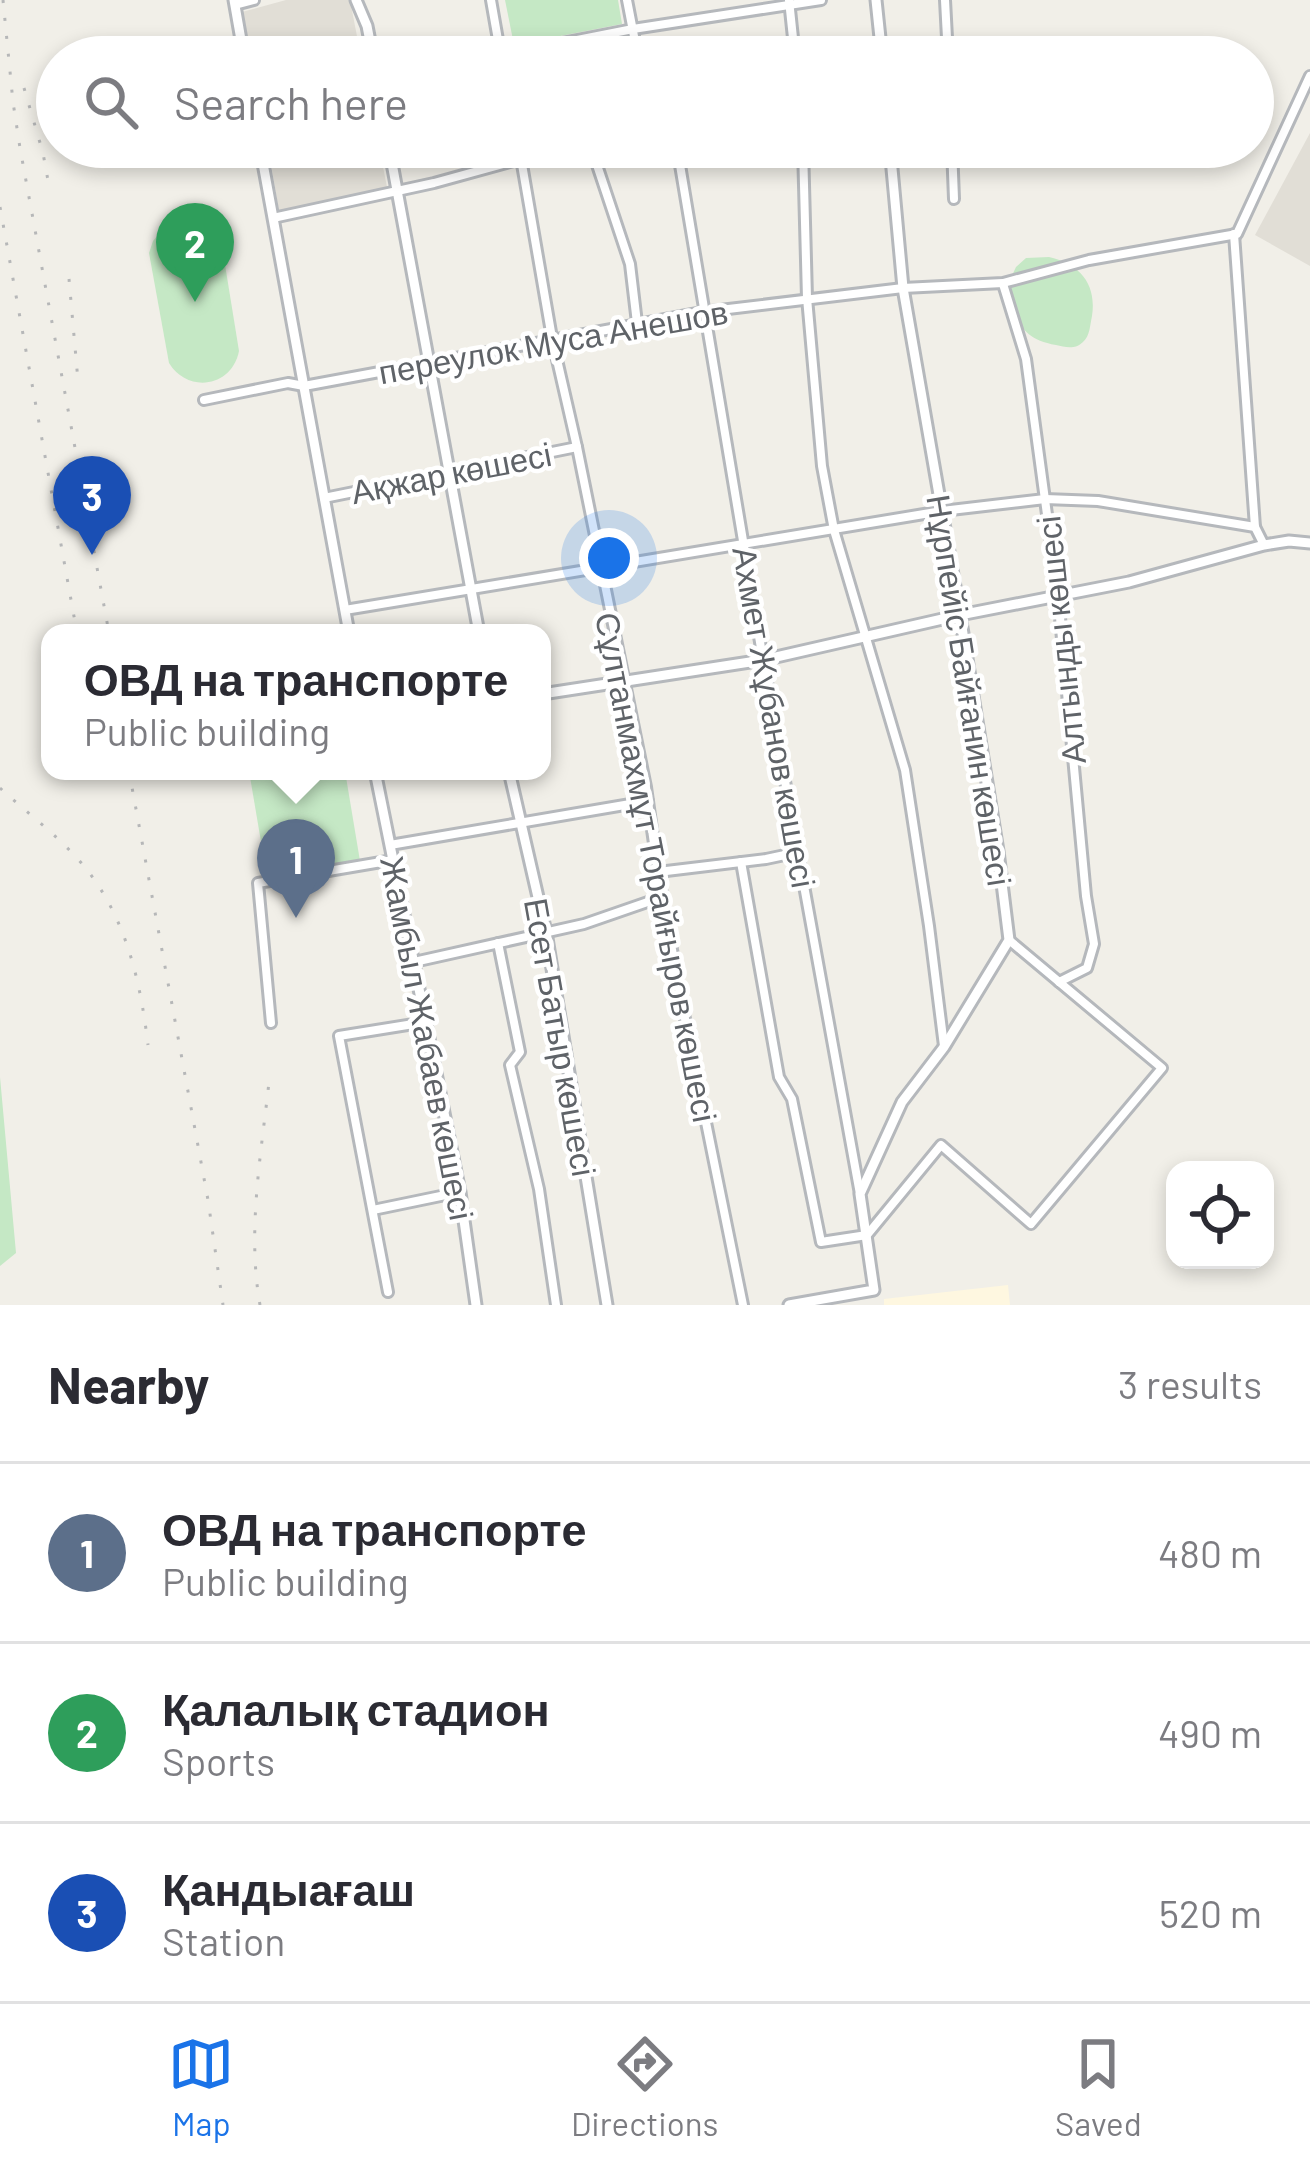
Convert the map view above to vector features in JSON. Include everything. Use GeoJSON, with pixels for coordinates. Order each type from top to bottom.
{"type":"FeatureCollection","features":[{"type":"Feature","properties":{"kind":"street"},"geometry":{"type":"LineString","coordinates":[[240,36],[235,3],[254,0]]}},
{"type":"Feature","properties":{"kind":"street"},"geometry":{"type":"LineString","coordinates":[[356,0],[369,36]]}},
{"type":"Feature","properties":{"kind":"street"},"geometry":{"type":"LineString","coordinates":[[491,0],[497,36]]}},
{"type":"Feature","properties":{"kind":"street"},"geometry":{"type":"LineString","coordinates":[[627,0],[634,36]]}},
{"type":"Feature","properties":{"kind":"street"},"geometry":{"type":"LineString","coordinates":[[599,36],[821,0]]}},
{"type":"Feature","properties":{"kind":"street"},"geometry":{"type":"LineString","coordinates":[[876,0],[879,36]]}},
{"type":"Feature","properties":{"kind":"street"},"geometry":{"type":"LineString","coordinates":[[945,0],[947,36]]}},
{"type":"Feature","properties":{"kind":"street"},"geometry":{"type":"LineString","coordinates":[[789,3],[793,36]]}},
{"type":"Feature","properties":{"kind":"street"},"geometry":{"type":"LineString","coordinates":[[1274,151],[1310,76]]}},
{"type":"Feature","properties":{"kind":"street"},"geometry":{"type":"LineString","coordinates":[[264,168],[347,624]]}},
{"type":"Feature","properties":{"kind":"street"},"geometry":{"type":"LineString","coordinates":[[393,168],[477,624]]}},
{"type":"Feature","properties":{"kind":"street"},"geometry":{"type":"LineString","coordinates":[[273,218],[486,168]]}},
{"type":"Feature","properties":{"kind":"street","name":"Сұлтанмахмұт Торайғыров көшесі"},"geometry":{"type":"LineString","coordinates":[[523,168],[743,1305]]}},
{"type":"Feature","properties":{"kind":"street"},"geometry":{"type":"LineString","coordinates":[[598,168],[630,264],[637,323]]}},
{"type":"Feature","properties":{"kind":"street","name":"Ахмет Жұбанов көшесі"},"geometry":{"type":"LineString","coordinates":[[680,168],[874,1290],[789,1305]]}},
{"type":"Feature","properties":{"kind":"street"},"geometry":{"type":"LineString","coordinates":[[803,168],[807,298],[821,466],[834,530],[904,770],[944,1047]]}},
{"type":"Feature","properties":{"kind":"street","name":"Нұрпейіс Байғанин көшесі"},"geometry":{"type":"LineString","coordinates":[[892,168],[903,288],[960,615],[1009,940]]}},
{"type":"Feature","properties":{"kind":"street"},"geometry":{"type":"LineString","coordinates":[[953,168],[954,199]]}},
{"type":"Feature","properties":{"kind":"street"},"geometry":{"type":"LineString","coordinates":[[1264,545],[1255,527],[1234,234],[1266,168]]}},
{"type":"Feature","properties":{"kind":"street","name":"переулок Муса Анешов"},"geometry":{"type":"LineString","coordinates":[[204,400],[703,312],[903,288],[1003,283],[1089,260],[1234,234]]}},
{"type":"Feature","properties":{"kind":"street","name":"Алтынды көшесі"},"geometry":{"type":"LineString","coordinates":[[1003,283],[1026,359],[1058,596],[1094,944],[1087,968],[1059,982]]}},
{"type":"Feature","properties":{"kind":"street","name":"Ақжар көшесі"},"geometry":{"type":"LineString","coordinates":[[324,498],[577,447]]}},
{"type":"Feature","properties":{"kind":"street"},"geometry":{"type":"LineString","coordinates":[[345,610],[942,511],[1045,499],[1098,501],[1255,527]]}},
{"type":"Feature","properties":{"kind":"street"},"geometry":{"type":"LineString","coordinates":[[551,692],[763,660],[1129,582],[1264,545],[1310,542]]}},
{"type":"Feature","properties":{"kind":"street","name":"Жамбыл Жабаев көшесі"},"geometry":{"type":"LineString","coordinates":[[377,780],[460,1192],[476,1305]]}},
{"type":"Feature","properties":{"kind":"street","name":"Есет Батыр көшесі"},"geometry":{"type":"LineString","coordinates":[[511,780],[546,932],[607,1305]]}},
{"type":"Feature","properties":{"kind":"street"},"geometry":{"type":"LineString","coordinates":[[390,844],[648,801]]}},
{"type":"Feature","properties":{"kind":"street"},"geometry":{"type":"LineString","coordinates":[[658,872],[799,852]]}},
{"type":"Feature","properties":{"kind":"street"},"geometry":{"type":"LineString","coordinates":[[271,1023],[258,883],[393,860]]}},
{"type":"Feature","properties":{"kind":"street"},"geometry":{"type":"LineString","coordinates":[[740,862],[779,1077],[791,1099],[820,1242],[867,1235],[940,1145],[1031,1224],[1162,1068],[1009,940],[944,1047],[902,1102],[860,1194]]}},
{"type":"Feature","properties":{"kind":"street"},"geometry":{"type":"LineString","coordinates":[[414,962],[584,924],[662,897]]}},
{"type":"Feature","properties":{"kind":"street"},"geometry":{"type":"LineString","coordinates":[[498,944],[520,1052],[510,1065],[539,1189],[556,1305]]}},
{"type":"Feature","properties":{"kind":"street"},"geometry":{"type":"LineString","coordinates":[[388,1292],[339,1036],[426,1022]]}},
{"type":"Feature","properties":{"kind":"street"},"geometry":{"type":"LineString","coordinates":[[373,1210],[460,1192]]}},
{"type":"Feature","properties":{"kind":"shaded area"},"geometry":{"type":"Polygon","coordinates":[[[286,0],[350,0],[357,36],[247,36],[242,12],[286,0]]]}},
{"type":"Feature","properties":{"kind":"shaded area"},"geometry":{"type":"Polygon","coordinates":[[[1310,133],[1310,266],[1255,235],[1310,133]]]}},
{"type":"Feature","properties":{"kind":"shaded area"},"geometry":{"type":"Polygon","coordinates":[[[272,168],[383,168],[387,187],[279,211],[272,168]]]}},
{"type":"Feature","properties":{"kind":"shaded area"},"geometry":{"type":"Polygon","coordinates":[[[1008,1285],[1010,1305],[884,1305],[884,1299],[1008,1285]]]}},
{"type":"Feature","properties":{"kind":"green space"},"geometry":{"type":"Polygon","coordinates":[[[505,0],[618,0],[622,24],[560,36],[512,36],[505,0]]]}},
{"type":"Feature","properties":{"kind":"green space"},"geometry":{"type":"Polygon","coordinates":[[[189,221],[213,231],[221,240],[239,351],[228,372],[208,382],[187,379],[169,363],[149,253],[168,223],[189,221]]]}},
{"type":"Feature","properties":{"kind":"green space"},"geometry":{"type":"Polygon","coordinates":[[[1049,257],[1077,270],[1092,294],[1089,330],[1077,346],[1043,342],[1026,332],[1007,286],[1026,258],[1049,257]]]}},
{"type":"Feature","properties":{"kind":"green space"},"geometry":{"type":"Polygon","coordinates":[[[251,780],[346,780],[360,861],[267,877],[251,780]]]}},
{"type":"Feature","properties":{"kind":"green space"},"geometry":{"type":"Polygon","coordinates":[[[0,1077],[16,1253],[0,1266],[0,1077]]]}},
{"type":"Feature","properties":{"kind":"railway"},"geometry":{"type":"LineString","coordinates":[[3,0],[20,148],[107,624]]}},
{"type":"Feature","properties":{"kind":"railway"},"geometry":{"type":"LineString","coordinates":[[24,88],[36,129]]}},
{"type":"Feature","properties":{"kind":"railway"},"geometry":{"type":"LineString","coordinates":[[46,168],[49,186]]}},
{"type":"Feature","properties":{"kind":"railway"},"geometry":{"type":"LineString","coordinates":[[0,207],[75,624]]}},
{"type":"Feature","properties":{"kind":"railway"},"geometry":{"type":"LineString","coordinates":[[69,279],[78,381]]}},
{"type":"Feature","properties":{"kind":"railway"},"geometry":{"type":"LineString","coordinates":[[131,780],[223,1305]]}},
{"type":"Feature","properties":{"kind":"railway"},"geometry":{"type":"LineString","coordinates":[[0,788],[76,857],[106,899],[134,969],[148,1045]]}},
{"type":"Feature","properties":{"kind":"railway"},"geometry":{"type":"LineString","coordinates":[[260,1305],[255,1222],[269,1082]]}},
{"type":"Feature","properties":{"kind":"place","name":"Қалалық стадион"},"geometry":{"type":"Point","coordinates":[195,302]}},
{"type":"Feature","properties":{"kind":"place","name":"Қандыағаш"},"geometry":{"type":"Point","coordinates":[92,555]}},
{"type":"Feature","properties":{"kind":"place","name":"ОВД на транспорте"},"geometry":{"type":"Point","coordinates":[296,918]}}]}
